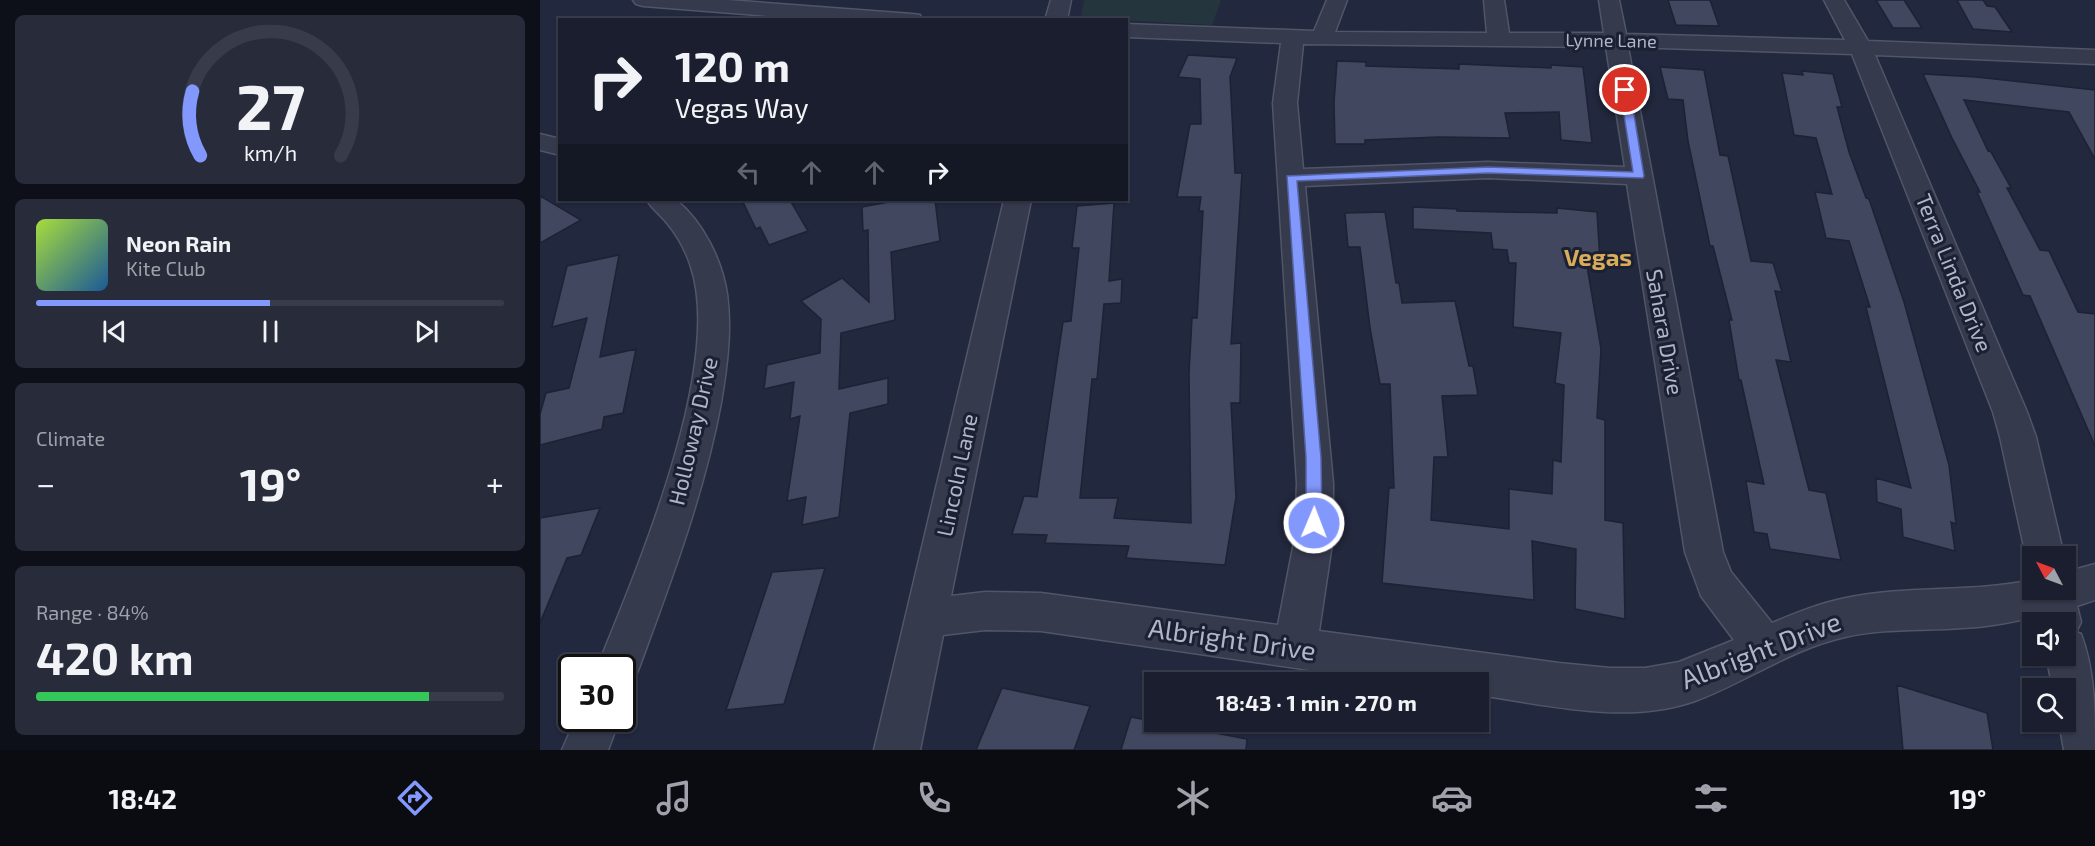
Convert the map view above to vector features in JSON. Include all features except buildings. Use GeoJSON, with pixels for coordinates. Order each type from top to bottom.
{"type":"FeatureCollection","features":[{"type":"Feature","properties":{"kind":"street"},"geometry":{"type":"LineString","coordinates":[[643,0],[699,2],[888,18]]}},
{"type":"Feature","properties":{"kind":"street"},"geometry":{"type":"LineString","coordinates":[[1056,18],[1061,0]]}},
{"type":"Feature","properties":{"kind":"street"},"geometry":{"type":"LineString","coordinates":[[1295,649],[1314,537],[1315,483],[1285,104],[1308,38],[1337,0]]}},
{"type":"Feature","properties":{"kind":"street"},"geometry":{"type":"LineString","coordinates":[[1494,0],[1500,40]]}},
{"type":"Feature","properties":{"kind":"street","name":"Sahara Drive"},"geometry":{"type":"LineString","coordinates":[[1609,0],[1704,552],[1715,583],[1766,647]]}},
{"type":"Feature","properties":{"kind":"street","name":"Terra Linda Drive"},"geometry":{"type":"LineString","coordinates":[[1834,0],[1861,48],[2010,412],[2018,437],[2043,546]]}},
{"type":"Feature","properties":{"kind":"street","name":"Lynne Lane"},"geometry":{"type":"LineString","coordinates":[[1128,30],[1308,38],[1616,40],[2095,57]]}},
{"type":"Feature","properties":{"kind":"street"},"geometry":{"type":"LineString","coordinates":[[540,142],[558,146]]}},
{"type":"Feature","properties":{"kind":"street"},"geometry":{"type":"LineString","coordinates":[[1291,178],[1488,170],[1639,176]]}},
{"type":"Feature","properties":{"kind":"street","name":"Holloway Drive"},"geometry":{"type":"LineString","coordinates":[[623,654],[660,559],[691,457],[708,381],[714,326],[711,291],[703,263],[686,229],[661,201]]}},
{"type":"Feature","properties":{"kind":"street","name":"Lincoln Lane"},"geometry":{"type":"LineString","coordinates":[[897,750],[1017,201]]}},
{"type":"Feature","properties":{"kind":"street","name":"Albright Drive"},"geometry":{"type":"LineString","coordinates":[[2076,586],[2095,582]]}},
{"type":"Feature","properties":{"kind":"street","name":"Albright Drive"},"geometry":{"type":"LineString","coordinates":[[926,618],[994,611],[1041,612],[1295,649],[1611,690],[1641,689],[1694,680],[1822,624],[1846,618],[1918,609],[1980,608],[2022,598]]}},
{"type":"Feature","properties":{"kind":"street"},"geometry":{"type":"LineString","coordinates":[[2070,666],[2087,750]]}},
{"type":"Feature","properties":{"kind":"street"},"geometry":{"type":"LineString","coordinates":[[585,750],[592,732]]}},
{"type":"Feature","properties":{"kind":"shaded area"},"geometry":{"type":"Polygon","coordinates":[[[1084,0],[1221,0],[1212,25],[1128,21],[1128,18],[1081,18],[1084,0]]]}},
{"type":"Feature","properties":{"kind":"district","name":"Vegas"},"geometry":{"type":"Point","coordinates":[1598,258]}},
{"type":"Feature","properties":{"kind":"route"},"geometry":{"type":"LineString","coordinates":[[1314,523],[1314,458],[1291,178],[1488,170],[1639,176],[1625,90]]}}]}
